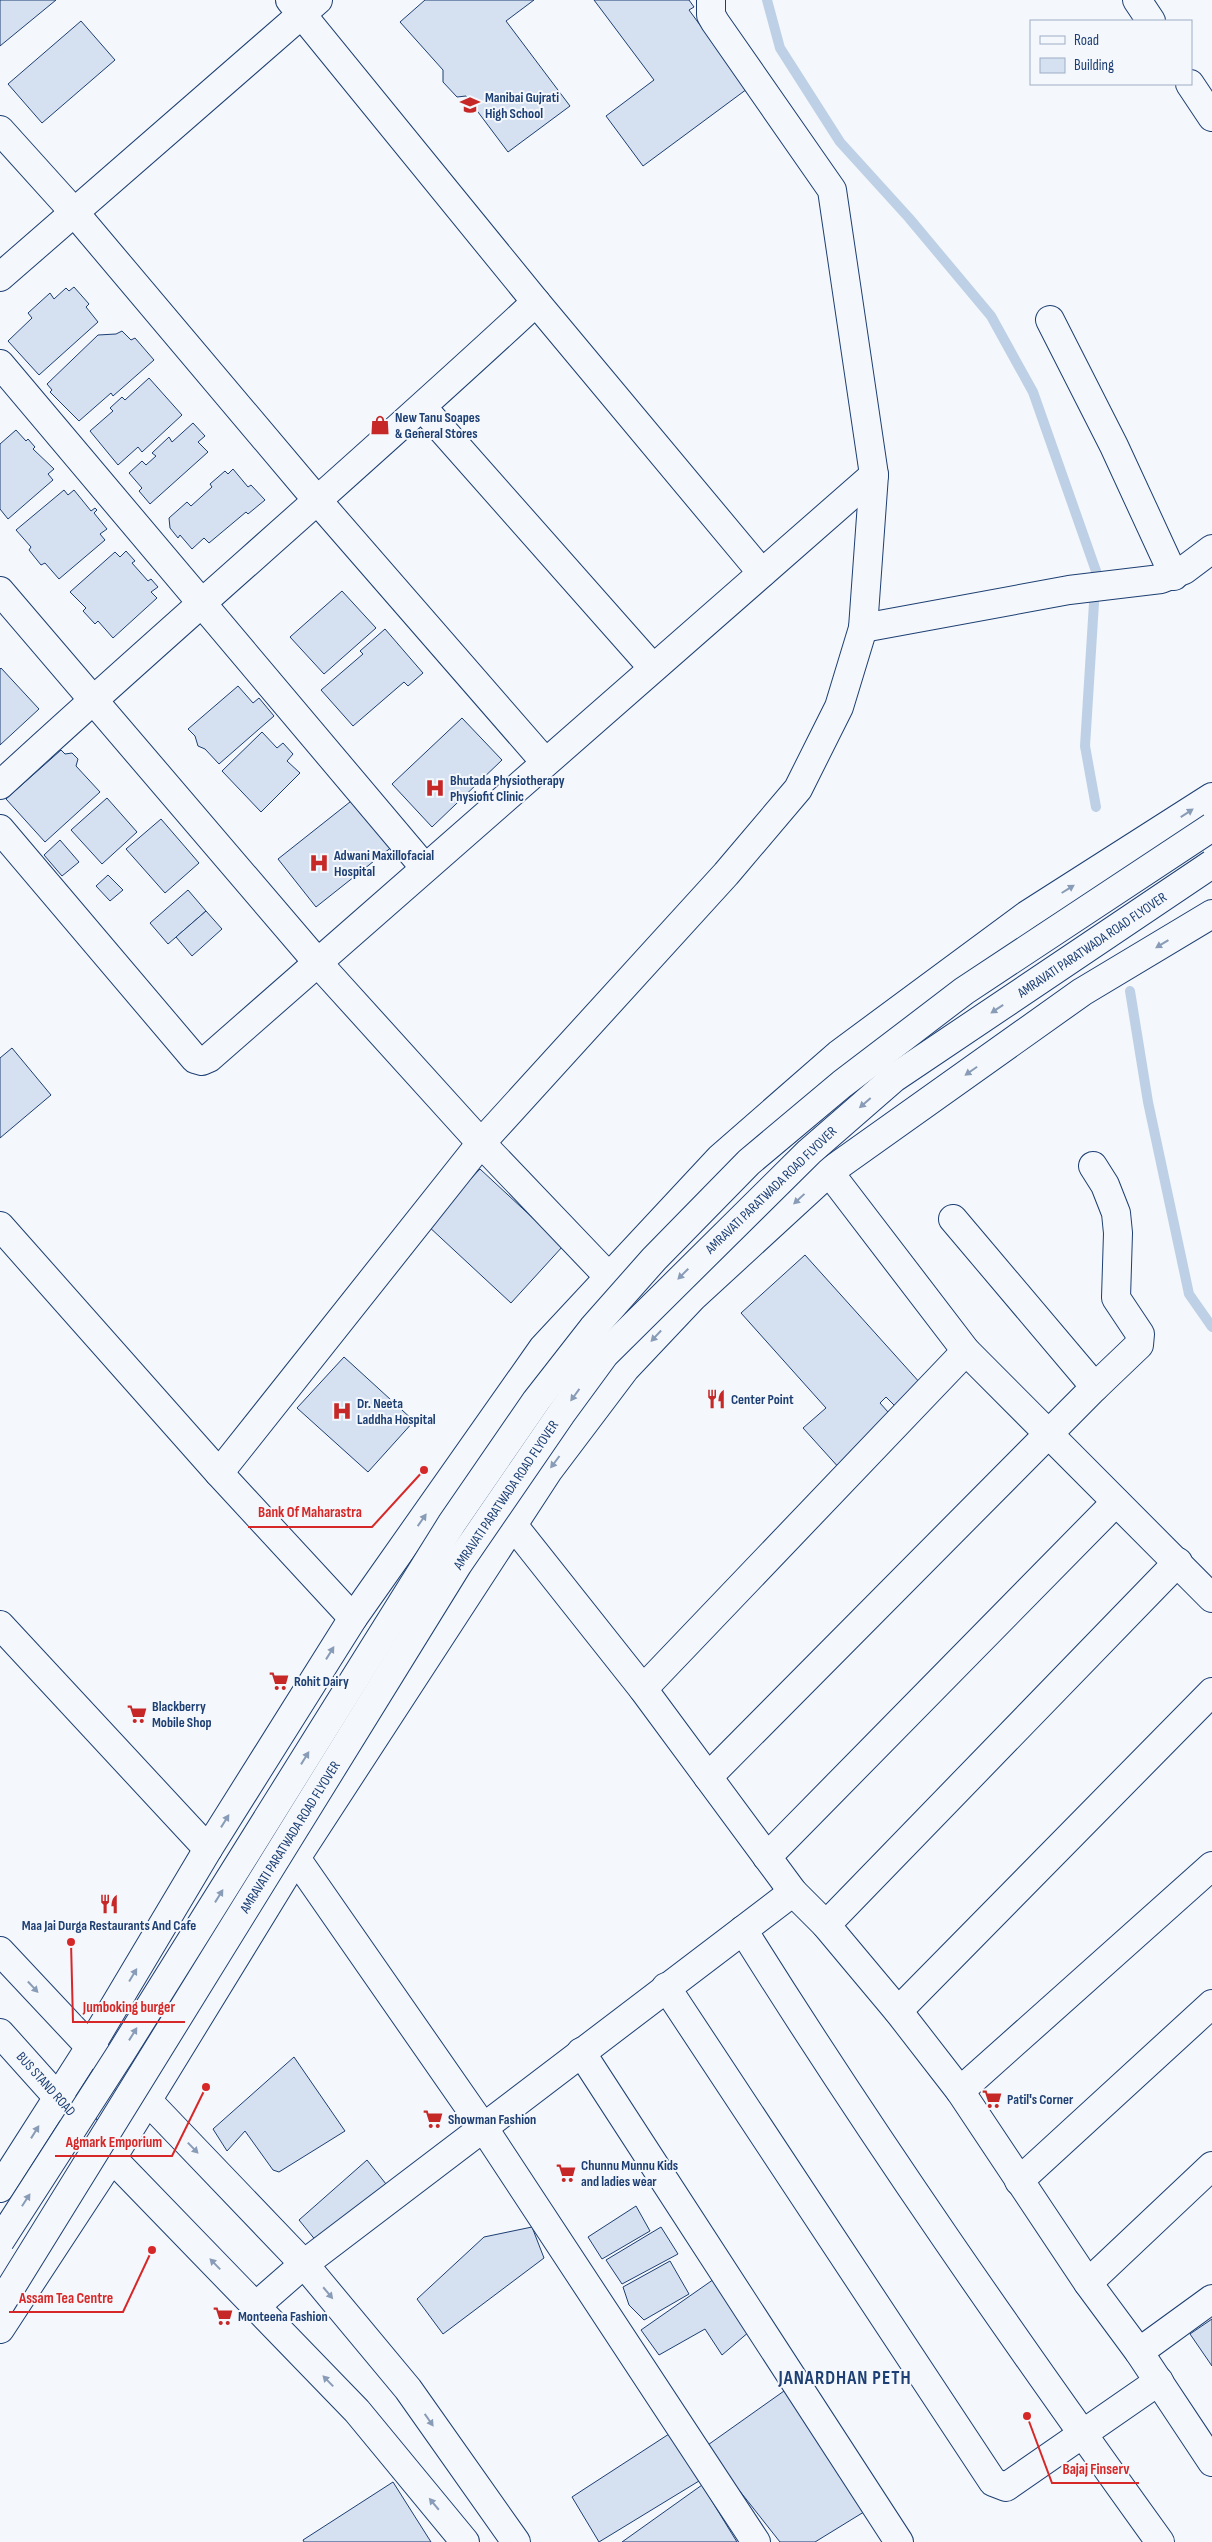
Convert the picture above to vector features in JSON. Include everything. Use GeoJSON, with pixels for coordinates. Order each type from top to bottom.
{"type":"FeatureCollection","features":[{"type":"Feature","properties":{"kind":"street"},"geometry":{"type":"LineString","coordinates":[[219,1473],[481,1143],[726,874],[798,789],[839,707],[863,628],[874,475],[832,190],[715,22],[711,15],[711,0]]}},
{"type":"Feature","properties":{"kind":"street"},"geometry":{"type":"LineString","coordinates":[[1137,0],[1150,20]]}},
{"type":"Feature","properties":{"kind":"street"},"geometry":{"type":"LineString","coordinates":[[0,277],[303,5],[536,302],[762,572]]}},
{"type":"Feature","properties":{"kind":"street"},"geometry":{"type":"LineString","coordinates":[[1191,85],[1212,118]]}},
{"type":"Feature","properties":{"kind":"street"},"geometry":{"type":"LineString","coordinates":[[0,130],[74,212],[317,500],[545,762]]}},
{"type":"Feature","properties":{"kind":"street"},"geometry":{"type":"LineString","coordinates":[[0,785],[93,699],[423,408],[536,302]]}},
{"type":"Feature","properties":{"kind":"street"},"geometry":{"type":"LineString","coordinates":[[1050,320],[1114,446],[1167,577]]}},
{"type":"Feature","properties":{"kind":"street"},"geometry":{"type":"LineString","coordinates":[[0,364],[424,868]]}},
{"type":"Feature","properties":{"kind":"street"},"geometry":{"type":"LineString","coordinates":[[423,408],[653,668]]}},
{"type":"Feature","properties":{"kind":"street"},"geometry":{"type":"LineString","coordinates":[[0,829],[195,1059],[209,1058],[874,475]]}},
{"type":"Feature","properties":{"kind":"street"},"geometry":{"type":"LineString","coordinates":[[863,628],[1069,590],[1167,577],[1212,549]]}},
{"type":"Feature","properties":{"kind":"street"},"geometry":{"type":"LineString","coordinates":[[0,591],[318,963],[481,1143],[608,1276]]}},
{"type":"Feature","properties":{"kind":"street"},"geometry":{"type":"LineString","coordinates":[[0,2188],[90,2047],[208,1848],[352,1618],[543,1348],[608,1276],[720,1158],[838,1054],[1027,915],[1212,797]]}},
{"type":"Feature","properties":{"kind":"street","name":"AMRAVATI PARATWADA ROAD FLYOVER"},"geometry":{"type":"LineString","coordinates":[[0,2241],[121,2053],[452,1523],[536,1401],[593,1328],[654,1259],[749,1162],[842,1084],[964,991],[1212,827]]}},
{"type":"Feature","properties":{"kind":"street","name":"AMRAVATI PARATWADA ROAD FLYOVER"},"geometry":{"type":"LineString","coordinates":[[0,2305],[458,1564],[561,1414],[605,1354],[809,1152],[894,1078],[1212,864]]}},
{"type":"Feature","properties":{"kind":"street"},"geometry":{"type":"LineString","coordinates":[[0,2329],[112,2158],[296,1858],[548,1470],[625,1369],[693,1297],[829,1172],[1082,992],[1208,917]]}},
{"type":"Feature","properties":{"kind":"street"},"geometry":{"type":"LineString","coordinates":[[708,1777],[1139,1345],[1140,1334],[1116,1298],[1118,1233],[1116,1214],[1105,1185],[1093,1166]]}},
{"type":"Feature","properties":{"kind":"street"},"geometry":{"type":"LineString","coordinates":[[829,1172],[966,1351],[1048,1436],[1178,1562],[1212,1598]]}},
{"type":"Feature","properties":{"kind":"street"},"geometry":{"type":"LineString","coordinates":[[953,1219],[1095,1387]]}},
{"type":"Feature","properties":{"kind":"street"},"geometry":{"type":"LineString","coordinates":[[0,1226],[219,1473],[352,1618]]}},
{"type":"Feature","properties":{"kind":"street"},"geometry":{"type":"LineString","coordinates":[[643,1689],[966,1351]]}},
{"type":"Feature","properties":{"kind":"street"},"geometry":{"type":"LineString","coordinates":[[767,1857],[1116,1502]]}},
{"type":"Feature","properties":{"kind":"street"},"geometry":{"type":"LineString","coordinates":[[513,1525],[643,1689],[793,1892],[826,1925],[898,2011],[960,2091],[1088,2283],[1140,2352],[1212,2462]]}},
{"type":"Feature","properties":{"kind":"street"},"geometry":{"type":"LineString","coordinates":[[826,1925],[1178,1562]]}},
{"type":"Feature","properties":{"kind":"street"},"geometry":{"type":"LineString","coordinates":[[0,1625],[208,1848]]}},
{"type":"Feature","properties":{"kind":"street"},"geometry":{"type":"LineString","coordinates":[[898,2011],[1212,1692]]}},
{"type":"Feature","properties":{"kind":"street"},"geometry":{"type":"LineString","coordinates":[[296,1858],[483,2127],[756,2542]]}},
{"type":"Feature","properties":{"kind":"street"},"geometry":{"type":"LineString","coordinates":[[960,2091],[1212,1866]]}},
{"type":"Feature","properties":{"kind":"street"},"geometry":{"type":"LineString","coordinates":[[256,2306],[304,2264],[793,1892]]}},
{"type":"Feature","properties":{"kind":"street"},"geometry":{"type":"LineString","coordinates":[[743,1930],[822,2056],[893,2162],[1082,2434],[1160,2542]]}},
{"type":"Feature","properties":{"kind":"street"},"geometry":{"type":"LineString","coordinates":[[0,1951],[90,2047],[147,2100],[304,2264],[408,2389],[516,2542]]}},
{"type":"Feature","properties":{"kind":"street"},"geometry":{"type":"LineString","coordinates":[[666,1987],[993,2482],[1006,2487],[1159,2381]]}},
{"type":"Feature","properties":{"kind":"street"},"geometry":{"type":"LineString","coordinates":[[1019,2181],[1212,2004]]}},
{"type":"Feature","properties":{"kind":"street","name":"BUS STAND ROAD"},"geometry":{"type":"LineString","coordinates":[[0,2034],[112,2158],[357,2411],[465,2542]]}},
{"type":"Feature","properties":{"kind":"street"},"geometry":{"type":"LineString","coordinates":[[581,2052],[900,2542]]}},
{"type":"Feature","properties":{"kind":"street"},"geometry":{"type":"LineString","coordinates":[[1088,2283],[1212,2166]]}},
{"type":"Feature","properties":{"kind":"street"},"geometry":{"type":"LineString","coordinates":[[1140,2352],[1212,2299]]}},
{"type":"Feature","properties":{"kind":"building"},"geometry":{"type":"Polygon","coordinates":[[[0,0],[56,0],[0,46],[0,0]]]}},
{"type":"Feature","properties":{"kind":"building"},"geometry":{"type":"Polygon","coordinates":[[[425,0],[534,0],[506,21],[570,106],[508,152],[466,96],[457,97],[443,82],[443,70],[400,22],[425,0]]]}},
{"type":"Feature","properties":{"kind":"building"},"geometry":{"type":"Polygon","coordinates":[[[594,0],[689,0],[694,7],[689,10],[747,89],[643,166],[606,116],[654,80],[594,0]]]}},
{"type":"Feature","properties":{"kind":"building"},"geometry":{"type":"Polygon","coordinates":[[[81,21],[115,60],[42,123],[8,84],[81,21]]]}},
{"type":"Feature","properties":{"kind":"building"},"geometry":{"type":"Polygon","coordinates":[[[74,287],[89,304],[86,307],[98,322],[39,375],[8,341],[32,318],[28,313],[50,293],[54,299],[66,288],[69,291],[74,287]]]}},
{"type":"Feature","properties":{"kind":"building"},"geometry":{"type":"Polygon","coordinates":[[[122,331],[131,340],[135,338],[154,360],[113,396],[111,393],[79,421],[50,392],[52,390],[47,384],[98,335],[116,334],[122,331]]]}},
{"type":"Feature","properties":{"kind":"building"},"geometry":{"type":"Polygon","coordinates":[[[149,378],[182,415],[142,452],[138,447],[118,465],[90,431],[113,411],[110,408],[122,397],[125,400],[149,378]]]}},
{"type":"Feature","properties":{"kind":"building"},"geometry":{"type":"Polygon","coordinates":[[[193,423],[205,436],[198,442],[208,452],[150,504],[139,491],[142,488],[129,473],[142,461],[146,465],[156,456],[152,453],[169,437],[172,442],[193,423]]]}},
{"type":"Feature","properties":{"kind":"building"},"geometry":{"type":"Polygon","coordinates":[[[16,430],[26,441],[28,439],[35,447],[33,449],[54,469],[48,474],[53,480],[8,519],[0,509],[0,444],[16,430]]]}},
{"type":"Feature","properties":{"kind":"building"},"geometry":{"type":"Polygon","coordinates":[[[233,469],[248,487],[251,485],[265,500],[248,514],[246,512],[209,543],[204,538],[192,549],[180,535],[178,538],[170,528],[169,518],[187,502],[191,506],[212,487],[210,484],[225,471],[228,474],[233,469]]]}},
{"type":"Feature","properties":{"kind":"building"},"geometry":{"type":"Polygon","coordinates":[[[64,490],[68,495],[74,490],[91,511],[95,508],[97,510],[94,513],[107,529],[100,534],[105,540],[59,579],[45,563],[41,565],[29,550],[31,547],[16,530],[64,490]]]}},
{"type":"Feature","properties":{"kind":"building"},"geometry":{"type":"Polygon","coordinates":[[[126,551],[135,561],[132,563],[148,581],[151,579],[158,587],[151,592],[157,598],[113,638],[98,621],[95,624],[83,611],[86,608],[70,592],[115,552],[120,557],[126,551]]]}},
{"type":"Feature","properties":{"kind":"building"},"geometry":{"type":"Polygon","coordinates":[[[342,591],[376,628],[324,674],[290,637],[342,591]]]}},
{"type":"Feature","properties":{"kind":"building"},"geometry":{"type":"Polygon","coordinates":[[[385,629],[423,673],[408,686],[404,682],[353,726],[321,690],[363,654],[360,651],[385,629]]]}},
{"type":"Feature","properties":{"kind":"building"},"geometry":{"type":"Polygon","coordinates":[[[0,669],[39,709],[0,745],[0,669]]]}},
{"type":"Feature","properties":{"kind":"building"},"geometry":{"type":"Polygon","coordinates":[[[238,686],[253,703],[259,698],[274,716],[219,764],[205,749],[198,746],[195,736],[188,729],[238,686]]]}},
{"type":"Feature","properties":{"kind":"building"},"geometry":{"type":"Polygon","coordinates":[[[462,718],[502,760],[432,827],[392,784],[462,718]]]}},
{"type":"Feature","properties":{"kind":"building"},"geometry":{"type":"Polygon","coordinates":[[[262,732],[277,748],[283,743],[293,754],[287,761],[300,773],[261,812],[222,771],[262,732]]]}},
{"type":"Feature","properties":{"kind":"building"},"geometry":{"type":"Polygon","coordinates":[[[61,750],[65,754],[72,753],[78,759],[76,766],[100,792],[45,842],[6,799],[61,750]]]}},
{"type":"Feature","properties":{"kind":"building"},"geometry":{"type":"Polygon","coordinates":[[[107,798],[137,832],[102,864],[71,830],[107,798]]]}},
{"type":"Feature","properties":{"kind":"building"},"geometry":{"type":"Polygon","coordinates":[[[355,798],[393,846],[316,907],[278,859],[355,798]]]}},
{"type":"Feature","properties":{"kind":"building"},"geometry":{"type":"Polygon","coordinates":[[[161,819],[199,863],[165,893],[126,849],[161,819]]]}},
{"type":"Feature","properties":{"kind":"building"},"geometry":{"type":"Polygon","coordinates":[[[60,840],[79,862],[62,876],[44,855],[60,840]]]}},
{"type":"Feature","properties":{"kind":"building"},"geometry":{"type":"Polygon","coordinates":[[[108,875],[123,890],[110,901],[96,886],[108,875]]]}},
{"type":"Feature","properties":{"kind":"building"},"geometry":{"type":"Polygon","coordinates":[[[188,890],[206,911],[168,944],[150,923],[188,890]]]}},
{"type":"Feature","properties":{"kind":"building"},"geometry":{"type":"Polygon","coordinates":[[[206,911],[222,929],[192,956],[176,937],[206,911]]]}},
{"type":"Feature","properties":{"kind":"building"},"geometry":{"type":"Polygon","coordinates":[[[12,1048],[51,1095],[0,1138],[0,1058],[12,1048]]]}},
{"type":"Feature","properties":{"kind":"building"},"geometry":{"type":"Polygon","coordinates":[[[480,1169],[563,1246],[511,1303],[427,1225],[480,1169]]]}},
{"type":"Feature","properties":{"kind":"building"},"geometry":{"type":"Polygon","coordinates":[[[805,1255],[921,1384],[896,1407],[886,1397],[880,1403],[896,1421],[841,1470],[803,1428],[826,1408],[741,1313],[805,1255]]]}},
{"type":"Feature","properties":{"kind":"building"},"geometry":{"type":"Polygon","coordinates":[[[344,1357],[414,1421],[368,1472],[297,1408],[344,1357]]]}},
{"type":"Feature","properties":{"kind":"building"},"geometry":{"type":"Polygon","coordinates":[[[294,2057],[345,2131],[279,2172],[273,2170],[245,2131],[227,2151],[213,2129],[294,2057]]]}},
{"type":"Feature","properties":{"kind":"building"},"geometry":{"type":"Polygon","coordinates":[[[367,2160],[386,2184],[317,2242],[299,2220],[367,2160]]]}},
{"type":"Feature","properties":{"kind":"building"},"geometry":{"type":"Polygon","coordinates":[[[636,2206],[650,2231],[602,2259],[588,2237],[636,2206]]]}},
{"type":"Feature","properties":{"kind":"building"},"geometry":{"type":"Polygon","coordinates":[[[532,2227],[544,2258],[443,2334],[417,2299],[484,2237],[532,2227]]]}},
{"type":"Feature","properties":{"kind":"building"},"geometry":{"type":"Polygon","coordinates":[[[661,2227],[678,2254],[622,2284],[606,2260],[661,2227]]]}},
{"type":"Feature","properties":{"kind":"building"},"geometry":{"type":"Polygon","coordinates":[[[670,2261],[689,2294],[644,2320],[629,2305],[623,2287],[670,2261]]]}},
{"type":"Feature","properties":{"kind":"building"},"geometry":{"type":"Polygon","coordinates":[[[717,2277],[750,2331],[722,2355],[705,2329],[659,2355],[641,2330],[717,2277]]]}},
{"type":"Feature","properties":{"kind":"building"},"geometry":{"type":"Polygon","coordinates":[[[1212,2319],[1212,2366],[1190,2334],[1212,2319]]]}},
{"type":"Feature","properties":{"kind":"building"},"geometry":{"type":"Polygon","coordinates":[[[784,2391],[814,2422],[872,2507],[815,2542],[780,2542],[705,2447],[784,2391]]]}},
{"type":"Feature","properties":{"kind":"building"},"geometry":{"type":"Polygon","coordinates":[[[669,2434],[699,2481],[599,2542],[572,2497],[669,2434]]]}},
{"type":"Feature","properties":{"kind":"building"},"geometry":{"type":"Polygon","coordinates":[[[393,2482],[431,2542],[304,2542],[303,2540],[393,2482]]]}},
{"type":"Feature","properties":{"kind":"building"},"geometry":{"type":"Polygon","coordinates":[[[702,2485],[737,2542],[622,2542],[702,2485]]]}},
{"type":"Feature","properties":{"kind":"waterway"},"geometry":{"type":"LineString","coordinates":[[767,0],[780,48],[840,142],[909,218],[991,316],[1033,392],[1096,571],[1085,746],[1096,807]]}},
{"type":"Feature","properties":{"kind":"waterway"},"geometry":{"type":"LineString","coordinates":[[1130,991],[1148,1102],[1189,1294],[1212,1327]]}},
{"type":"Feature","properties":{"kind":"place","name":"Manibai Gujrati High School"},"geometry":{"type":"Point","coordinates":[470,105]}},
{"type":"Feature","properties":{"kind":"place","name":"New Tanu Soapes & General Stores"},"geometry":{"type":"Point","coordinates":[380,425]}},
{"type":"Feature","properties":{"kind":"place","name":"Bhutada Physiotherapy Physiofit Clinic"},"geometry":{"type":"Point","coordinates":[435,788]}},
{"type":"Feature","properties":{"kind":"place","name":"Adwani Maxillofacial Hospital"},"geometry":{"type":"Point","coordinates":[319,863]}},
{"type":"Feature","properties":{"kind":"place","name":"Center Point"},"geometry":{"type":"Point","coordinates":[716,1399]}},
{"type":"Feature","properties":{"kind":"place","name":"Dr. Neeta Laddha Hospital"},"geometry":{"type":"Point","coordinates":[342,1411]}},
{"type":"Feature","properties":{"kind":"place","name":"Bank Of Maharastra"},"geometry":{"type":"Point","coordinates":[424,1470]}},
{"type":"Feature","properties":{"kind":"place","name":"Rohit Dairy"},"geometry":{"type":"Point","coordinates":[279,1681]}},
{"type":"Feature","properties":{"kind":"place","name":"Blackberry Mobile Shop"},"geometry":{"type":"Point","coordinates":[137,1714]}},
{"type":"Feature","properties":{"kind":"place","name":"Maa Jai Durga Restaurants And Cafe"},"geometry":{"type":"Point","coordinates":[109,1904]}},
{"type":"Feature","properties":{"kind":"place","name":"Jumboking burger"},"geometry":{"type":"Point","coordinates":[71,1942]}},
{"type":"Feature","properties":{"kind":"place","name":"Agmark Emporium"},"geometry":{"type":"Point","coordinates":[206,2087]}},
{"type":"Feature","properties":{"kind":"place","name":"Patil's Corner"},"geometry":{"type":"Point","coordinates":[992,2099]}},
{"type":"Feature","properties":{"kind":"place","name":"Showman Fashion"},"geometry":{"type":"Point","coordinates":[433,2119]}},
{"type":"Feature","properties":{"kind":"place","name":"Chunnu Munnu Kids and ladies wear"},"geometry":{"type":"Point","coordinates":[566,2173]}},
{"type":"Feature","properties":{"kind":"place","name":"Assam Tea Centre"},"geometry":{"type":"Point","coordinates":[152,2250]}},
{"type":"Feature","properties":{"kind":"place","name":"Monteena Fashion"},"geometry":{"type":"Point","coordinates":[223,2316]}},
{"type":"Feature","properties":{"kind":"place","name":"Bajaj Finserv"},"geometry":{"type":"Point","coordinates":[1027,2416]}},
{"type":"Feature","properties":{"kind":"district","name":"JANARDHAN PETH"},"geometry":{"type":"Point","coordinates":[845,2378]}}]}
